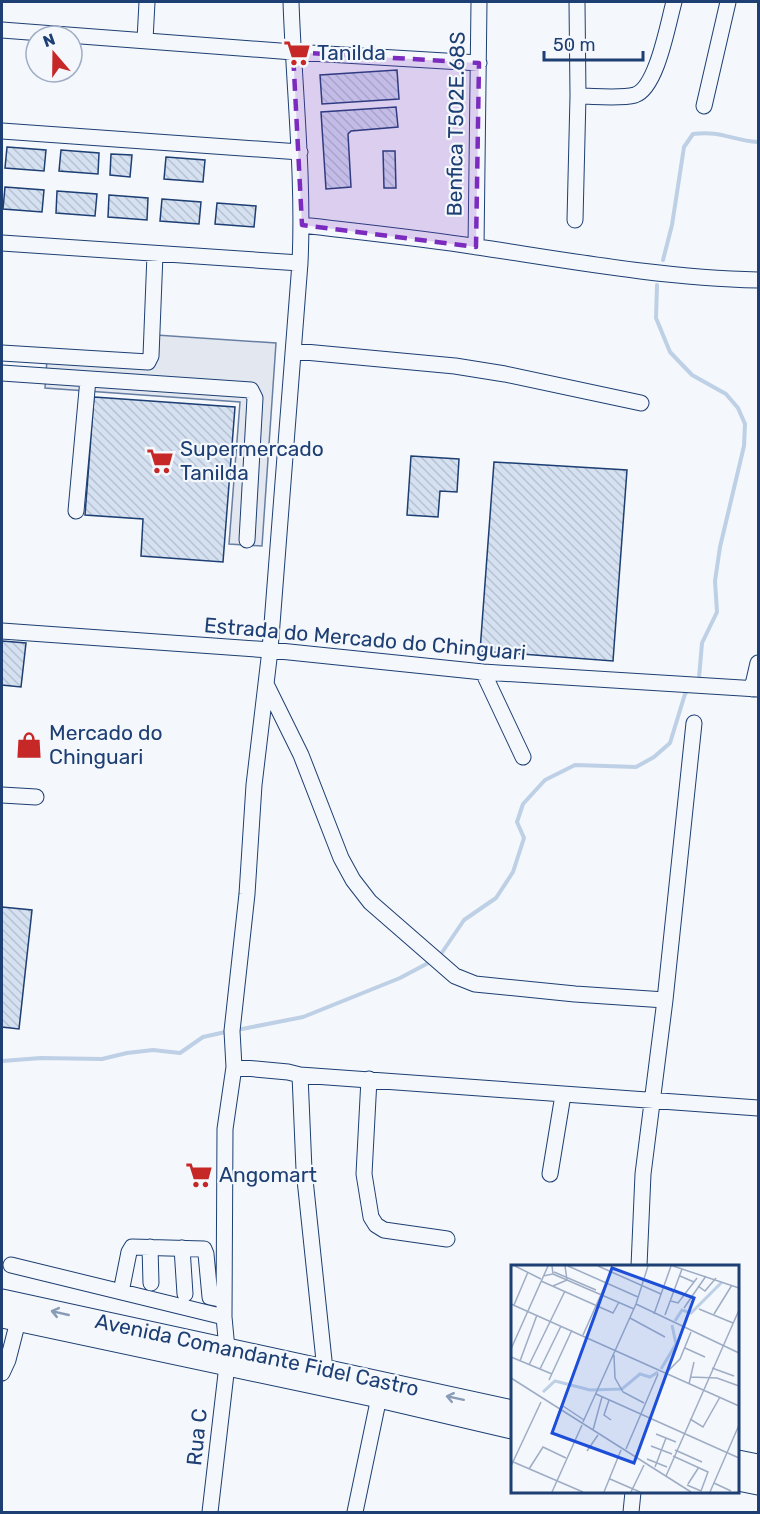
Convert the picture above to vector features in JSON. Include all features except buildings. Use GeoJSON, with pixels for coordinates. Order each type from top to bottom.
{"type":"FeatureCollection","features":[{"type":"Feature","properties":{"kind":"highway","name":"Avenida Comandante Fidel Castro"},"geometry":{"type":"LineString","coordinates":[[2,1300],[379,1397],[511,1428]]}},
{"type":"Feature","properties":{"kind":"highway","name":"Avenida Comandante Fidel Castro"},"geometry":{"type":"LineString","coordinates":[[10,1319],[227,1357],[325,1370],[511,1411]]}},
{"type":"Feature","properties":{"kind":"highway"},"geometry":{"type":"LineString","coordinates":[[739,1461],[759,1465]]}},
{"type":"Feature","properties":{"kind":"highway"},"geometry":{"type":"LineString","coordinates":[[739,1480],[759,1484]]}},
{"type":"Feature","properties":{"kind":"street"},"geometry":{"type":"LineString","coordinates":[[145,40],[147,2]]}},
{"type":"Feature","properties":{"kind":"street","name":"Rua C"},"geometry":{"type":"LineString","coordinates":[[210,1512],[227,1357],[224,1317],[225,1129],[234,1067],[232,1031],[247,894],[254,784],[270,650],[300,263],[302,225],[300,152],[291,2]]}},
{"type":"Feature","properties":{"kind":"street","name":"Benfica T502E.68S"},"geometry":{"type":"LineString","coordinates":[[476,247],[479,2]]}},
{"type":"Feature","properties":{"kind":"street"},"geometry":{"type":"LineString","coordinates":[[575,220],[578,96],[577,2]]}},
{"type":"Feature","properties":{"kind":"street"},"geometry":{"type":"LineString","coordinates":[[578,96],[633,95],[642,92],[655,71],[674,2]]}},
{"type":"Feature","properties":{"kind":"street"},"geometry":{"type":"LineString","coordinates":[[704,106],[728,2]]}},
{"type":"Feature","properties":{"kind":"street"},"geometry":{"type":"LineString","coordinates":[[2,41],[2,30],[293,52],[479,63]]}},
{"type":"Feature","properties":{"kind":"street"},"geometry":{"type":"LineString","coordinates":[[2,131],[300,152]]}},
{"type":"Feature","properties":{"kind":"street"},"geometry":{"type":"LineString","coordinates":[[302,225],[476,247],[611,268],[710,279],[759,279]]}},
{"type":"Feature","properties":{"kind":"street"},"geometry":{"type":"LineString","coordinates":[[2,243],[300,263]]}},
{"type":"Feature","properties":{"kind":"street"},"geometry":{"type":"LineString","coordinates":[[2,353],[148,362],[151,356],[155,254]]}},
{"type":"Feature","properties":{"kind":"street"},"geometry":{"type":"LineString","coordinates":[[294,351],[455,366],[526,378],[641,403]]}},
{"type":"Feature","properties":{"kind":"street"},"geometry":{"type":"LineString","coordinates":[[2,373],[248,389],[254,393],[247,540]]}},
{"type":"Feature","properties":{"kind":"street"},"geometry":{"type":"LineString","coordinates":[[76,511],[88,379]]}},
{"type":"Feature","properties":{"kind":"street","name":"Estrada do Mercado do Chinguari"},"geometry":{"type":"LineString","coordinates":[[2,631],[270,650],[483,672],[755,689]]}},
{"type":"Feature","properties":{"kind":"street"},"geometry":{"type":"LineString","coordinates":[[755,689],[759,663]]}},
{"type":"Feature","properties":{"kind":"street"},"geometry":{"type":"LineString","coordinates":[[483,672],[523,757]]}},
{"type":"Feature","properties":{"kind":"street"},"geometry":{"type":"LineString","coordinates":[[266,684],[301,755],[341,858],[352,880],[370,902],[455,976],[474,984],[665,1000]]}},
{"type":"Feature","properties":{"kind":"street"},"geometry":{"type":"LineString","coordinates":[[639,1265],[643,1174],[665,1000],[694,723]]}},
{"type":"Feature","properties":{"kind":"street"},"geometry":{"type":"LineString","coordinates":[[2,795],[36,797]]}},
{"type":"Feature","properties":{"kind":"street"},"geometry":{"type":"LineString","coordinates":[[234,1067],[300,1075],[759,1108]]}},
{"type":"Feature","properties":{"kind":"street"},"geometry":{"type":"LineString","coordinates":[[300,1075],[304,1170],[325,1370]]}},
{"type":"Feature","properties":{"kind":"street"},"geometry":{"type":"LineString","coordinates":[[369,1079],[364,1174],[371,1217],[376,1225],[384,1230],[447,1239]]}},
{"type":"Feature","properties":{"kind":"street"},"geometry":{"type":"LineString","coordinates":[[550,1174],[563,1095]]}},
{"type":"Feature","properties":{"kind":"street"},"geometry":{"type":"LineString","coordinates":[[121,1292],[132,1247],[204,1249],[208,1273],[208,1295],[210,1298],[224,1300]]}},
{"type":"Feature","properties":{"kind":"street"},"geometry":{"type":"LineString","coordinates":[[150,1247],[151,1283]]}},
{"type":"Feature","properties":{"kind":"street"},"geometry":{"type":"LineString","coordinates":[[182,1248],[185,1294]]}},
{"type":"Feature","properties":{"kind":"street"},"geometry":{"type":"LineString","coordinates":[[11,1265],[224,1317]]}},
{"type":"Feature","properties":{"kind":"street"},"geometry":{"type":"LineString","coordinates":[[2,1373],[8,1360],[10,1319]]}},
{"type":"Feature","properties":{"kind":"street"},"geometry":{"type":"LineString","coordinates":[[355,1512],[379,1397]]}},
{"type":"Feature","properties":{"kind":"street"},"geometry":{"type":"LineString","coordinates":[[631,1512],[633,1493]]}},
{"type":"Feature","properties":{"kind":"highlighted area"},"geometry":{"type":"Polygon","coordinates":[[[293,52],[479,63],[476,247],[302,225],[293,52]]]}},
{"type":"Feature","properties":{"kind":"shaded area"},"geometry":{"type":"Polygon","coordinates":[[[156,335],[276,343],[262,546],[229,544],[240,402],[45,388],[47,359],[153,366],[156,335]]]}},
{"type":"Feature","properties":{"kind":"waterway"},"geometry":{"type":"LineString","coordinates":[[663,260],[672,225],[684,147],[693,134],[711,133],[758,142]]}},
{"type":"Feature","properties":{"kind":"waterway"},"geometry":{"type":"LineString","coordinates":[[657,285],[656,318],[670,352],[692,375],[726,394],[738,408],[745,424],[744,446],[720,547],[715,581],[717,612],[702,643],[697,680]]}},
{"type":"Feature","properties":{"kind":"waterway"},"geometry":{"type":"LineString","coordinates":[[439,957],[464,920],[496,898],[513,872],[524,838],[517,822],[523,804],[545,780],[575,765],[636,767],[654,757],[670,743],[688,690]]}},
{"type":"Feature","properties":{"kind":"waterway"},"geometry":{"type":"LineString","coordinates":[[237,1030],[303,1017],[400,978],[432,961]]}},
{"type":"Feature","properties":{"kind":"waterway"},"geometry":{"type":"LineString","coordinates":[[2,1061],[41,1058],[102,1059],[153,1050],[180,1053],[203,1037],[230,1031]]}},
{"type":"Feature","properties":{"kind":"place","name":"Tanilda"},"geometry":{"type":"Point","coordinates":[297,53]}},
{"type":"Feature","properties":{"kind":"place","name":"Supermercado Tanilda"},"geometry":{"type":"Point","coordinates":[160,461]}},
{"type":"Feature","properties":{"kind":"place","name":"Mercado do Chinguari"},"geometry":{"type":"Point","coordinates":[29,745]}},
{"type":"Feature","properties":{"kind":"place","name":"Angomart"},"geometry":{"type":"Point","coordinates":[199,1175]}}]}
